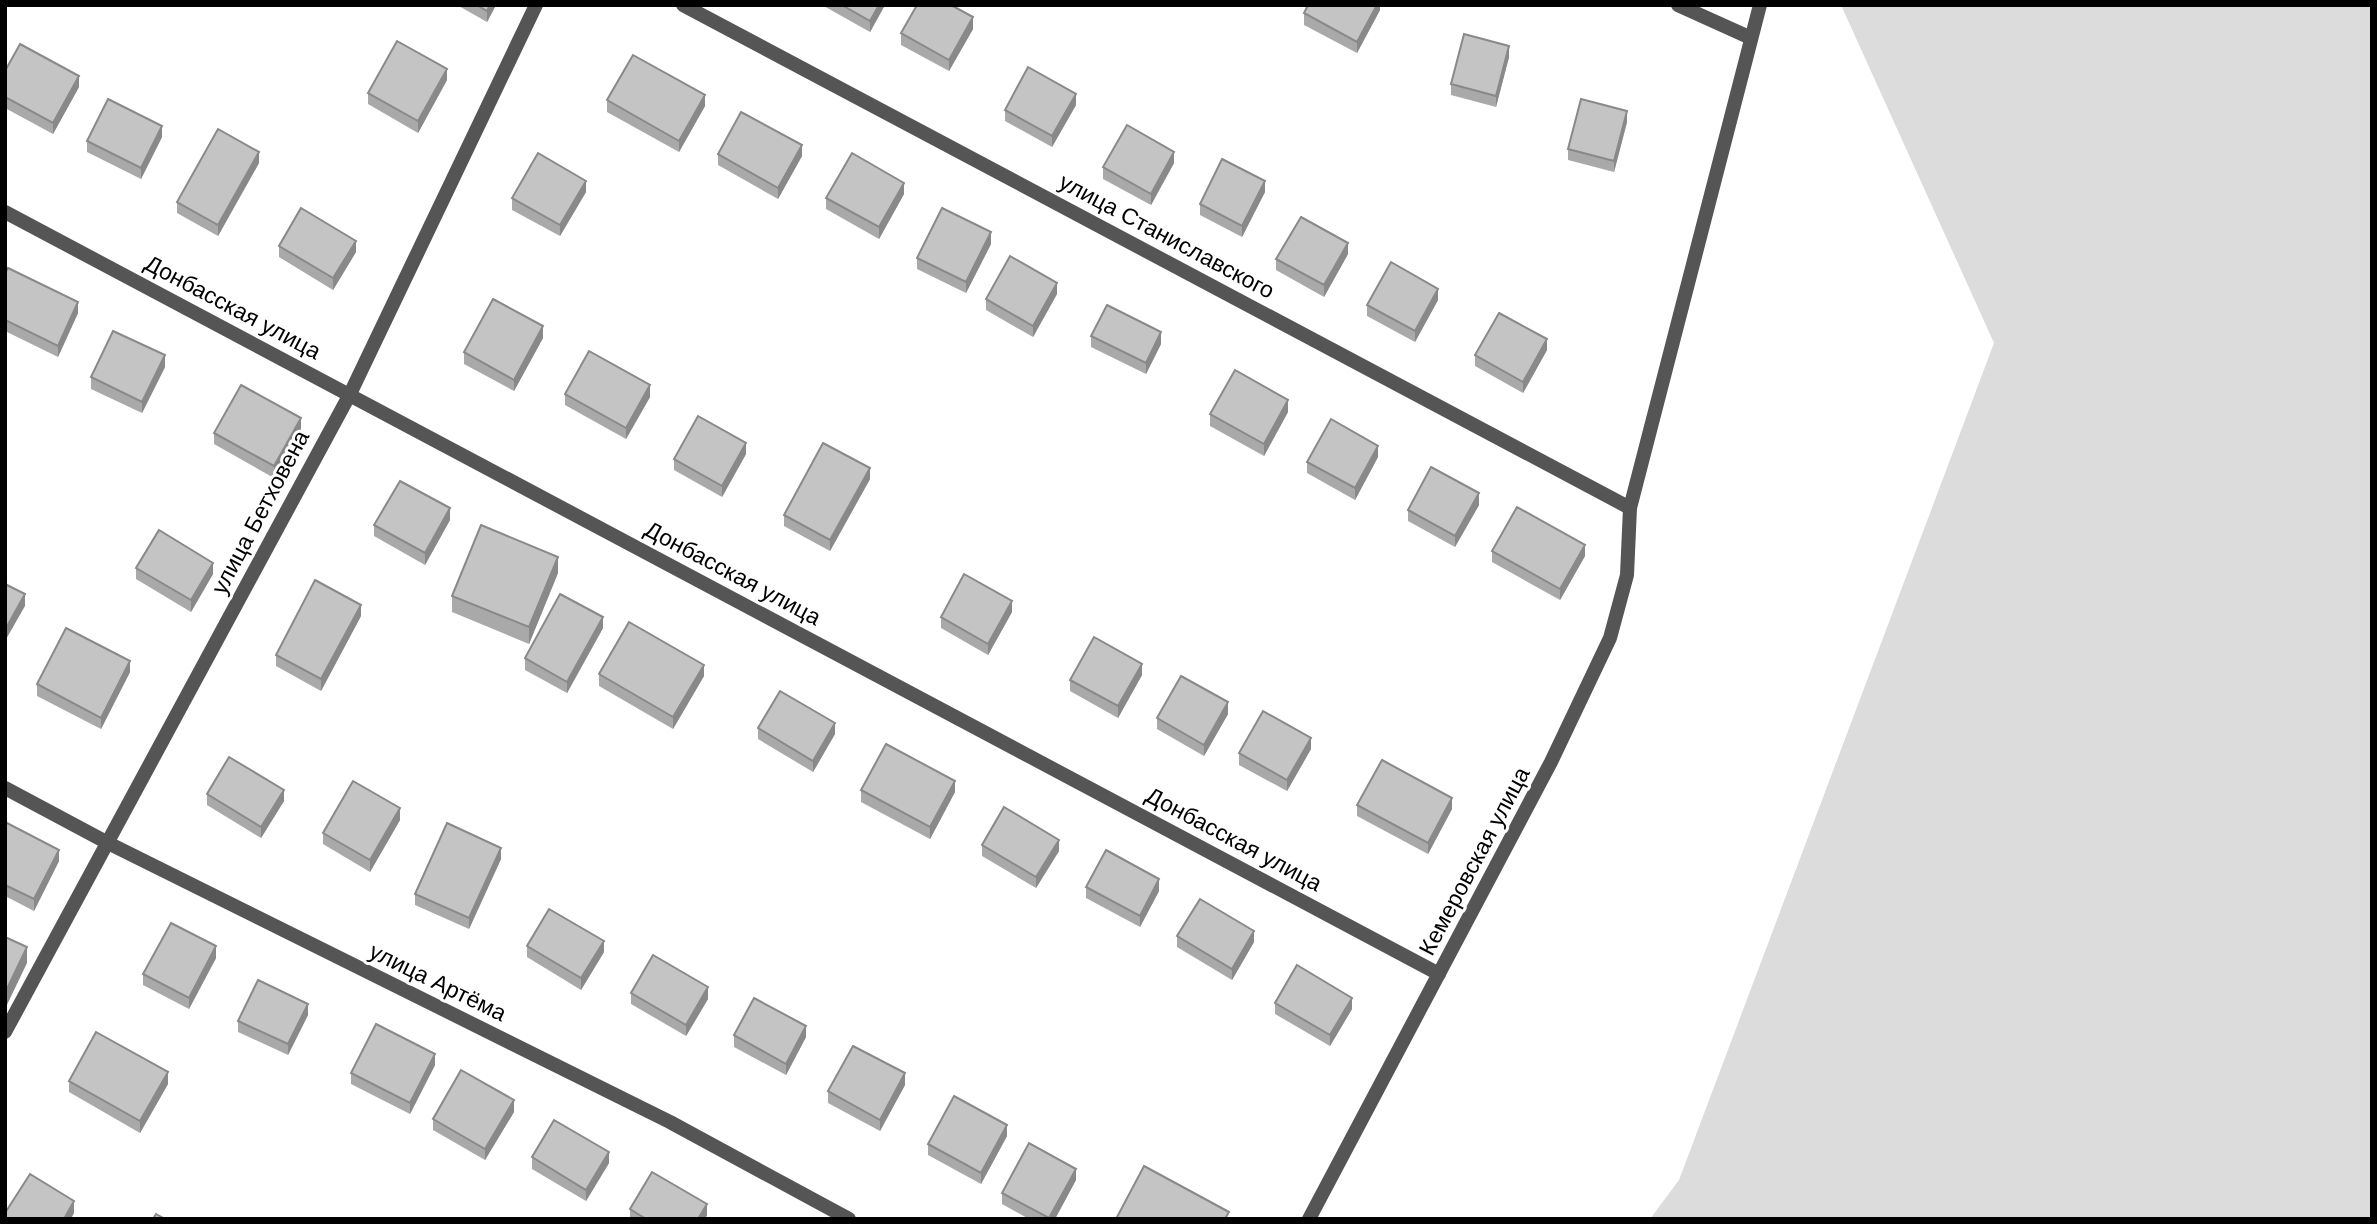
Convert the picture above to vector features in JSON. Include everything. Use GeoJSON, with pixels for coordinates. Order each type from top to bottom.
{"type":"FeatureCollection","features":[{"type":"Feature","properties":{"kind":"street","name":"улица Бетховена"},"geometry":{"type":"LineString","coordinates":[[5,1032],[350,394],[536,5]]}},
{"type":"Feature","properties":{"kind":"street","name":"улица Станиславского"},"geometry":{"type":"LineString","coordinates":[[683,5],[1630,508]]}},
{"type":"Feature","properties":{"kind":"street"},"geometry":{"type":"LineString","coordinates":[[1678,5],[1751,38]]}},
{"type":"Feature","properties":{"kind":"street","name":"Кемеровская улица"},"geometry":{"type":"LineString","coordinates":[[1309,1219],[1551,762],[1610,638],[1627,575],[1630,508],[1760,5]]}},
{"type":"Feature","properties":{"kind":"street","name":"Донбасская улица"},"geometry":{"type":"LineString","coordinates":[[5,212],[1439,974]]}},
{"type":"Feature","properties":{"kind":"street","name":"улица Артёма"},"geometry":{"type":"LineString","coordinates":[[5,788],[108,843],[658,1116],[849,1219]]}},
{"type":"Feature","properties":{"kind":"shaded area"},"geometry":{"type":"Polygon","coordinates":[[[1841,5],[2372,5],[2372,1219],[1650,1219],[1679,1180],[1994,343],[1841,5]]]}},
{"type":"Feature","properties":{"kind":"building"},"geometry":{"type":"Polygon","coordinates":[[[477,5],[490,5],[487,11],[477,5]]]}},
{"type":"Feature","properties":{"kind":"building"},"geometry":{"type":"Polygon","coordinates":[[[842,5],[879,5],[870,21],[842,5]]]}},
{"type":"Feature","properties":{"kind":"building"},"geometry":{"type":"Polygon","coordinates":[[[917,5],[951,5],[973,17],[949,60],[901,33],[917,5]]]}},
{"type":"Feature","properties":{"kind":"building"},"geometry":{"type":"Polygon","coordinates":[[[1308,5],[1377,5],[1357,42],[1304,13],[1308,5]]]}},
{"type":"Feature","properties":{"kind":"building"},"geometry":{"type":"Polygon","coordinates":[[[1464,34],[1509,46],[1496,96],[1451,84],[1464,34]]]}},
{"type":"Feature","properties":{"kind":"building"},"geometry":{"type":"Polygon","coordinates":[[[397,41],[447,69],[418,121],[368,93],[397,41]]]}},
{"type":"Feature","properties":{"kind":"building"},"geometry":{"type":"Polygon","coordinates":[[[20,44],[79,76],[53,123],[5,97],[5,71],[20,44]]]}},
{"type":"Feature","properties":{"kind":"building"},"geometry":{"type":"Polygon","coordinates":[[[633,55],[705,95],[679,141],[607,100],[633,55]]]}},
{"type":"Feature","properties":{"kind":"building"},"geometry":{"type":"Polygon","coordinates":[[[1028,67],[1076,94],[1052,136],[1005,110],[1028,67]]]}},
{"type":"Feature","properties":{"kind":"building"},"geometry":{"type":"Polygon","coordinates":[[[108,99],[162,126],[141,168],[87,141],[108,99]]]}},
{"type":"Feature","properties":{"kind":"building"},"geometry":{"type":"Polygon","coordinates":[[[1581,99],[1627,111],[1614,161],[1568,149],[1581,99]]]}},
{"type":"Feature","properties":{"kind":"building"},"geometry":{"type":"Polygon","coordinates":[[[741,112],[802,145],[778,188],[718,154],[741,112]]]}},
{"type":"Feature","properties":{"kind":"building"},"geometry":{"type":"Polygon","coordinates":[[[1127,125],[1174,152],[1151,194],[1103,167],[1127,125]]]}},
{"type":"Feature","properties":{"kind":"building"},"geometry":{"type":"Polygon","coordinates":[[[218,129],[259,152],[218,225],[177,202],[218,129]]]}},
{"type":"Feature","properties":{"kind":"building"},"geometry":{"type":"Polygon","coordinates":[[[538,153],[586,181],[560,225],[512,198],[538,153]]]}},
{"type":"Feature","properties":{"kind":"building"},"geometry":{"type":"Polygon","coordinates":[[[852,153],[904,183],[879,227],[826,198],[852,153]]]}},
{"type":"Feature","properties":{"kind":"building"},"geometry":{"type":"Polygon","coordinates":[[[1222,159],[1265,181],[1242,226],[1200,204],[1222,159]]]}},
{"type":"Feature","properties":{"kind":"building"},"geometry":{"type":"Polygon","coordinates":[[[301,208],[356,241],[333,278],[279,246],[301,208]]]}},
{"type":"Feature","properties":{"kind":"building"},"geometry":{"type":"Polygon","coordinates":[[[942,208],[991,232],[966,282],[917,258],[942,208]]]}},
{"type":"Feature","properties":{"kind":"building"},"geometry":{"type":"Polygon","coordinates":[[[1301,217],[1348,243],[1324,285],[1276,259],[1301,217]]]}},
{"type":"Feature","properties":{"kind":"building"},"geometry":{"type":"Polygon","coordinates":[[[1010,256],[1057,283],[1033,326],[986,299],[1010,256]]]}},
{"type":"Feature","properties":{"kind":"building"},"geometry":{"type":"Polygon","coordinates":[[[1391,262],[1438,289],[1415,331],[1367,305],[1391,262]]]}},
{"type":"Feature","properties":{"kind":"building"},"geometry":{"type":"Polygon","coordinates":[[[8,268],[78,302],[58,346],[5,320],[5,273],[8,268]]]}},
{"type":"Feature","properties":{"kind":"building"},"geometry":{"type":"Polygon","coordinates":[[[493,299],[543,326],[514,380],[464,352],[493,299]]]}},
{"type":"Feature","properties":{"kind":"building"},"geometry":{"type":"Polygon","coordinates":[[[1107,305],[1161,332],[1146,363],[1091,336],[1107,305]]]}},
{"type":"Feature","properties":{"kind":"building"},"geometry":{"type":"Polygon","coordinates":[[[1499,313],[1547,339],[1523,382],[1475,355],[1499,313]]]}},
{"type":"Feature","properties":{"kind":"building"},"geometry":{"type":"Polygon","coordinates":[[[113,331],[165,355],[142,402],[91,377],[113,331]]]}},
{"type":"Feature","properties":{"kind":"building"},"geometry":{"type":"Polygon","coordinates":[[[589,351],[650,385],[626,428],[565,394],[589,351]]]}},
{"type":"Feature","properties":{"kind":"building"},"geometry":{"type":"Polygon","coordinates":[[[1235,370],[1288,400],[1264,444],[1210,414],[1235,370]]]}},
{"type":"Feature","properties":{"kind":"building"},"geometry":{"type":"Polygon","coordinates":[[[241,385],[301,418],[274,466],[214,433],[241,385]]]}},
{"type":"Feature","properties":{"kind":"building"},"geometry":{"type":"Polygon","coordinates":[[[698,416],[746,443],[722,486],[674,459],[698,416]]]}},
{"type":"Feature","properties":{"kind":"building"},"geometry":{"type":"Polygon","coordinates":[[[1331,419],[1378,446],[1355,488],[1307,462],[1331,419]]]}},
{"type":"Feature","properties":{"kind":"building"},"geometry":{"type":"Polygon","coordinates":[[[823,443],[870,468],[830,540],[784,515],[823,443]]]}},
{"type":"Feature","properties":{"kind":"building"},"geometry":{"type":"Polygon","coordinates":[[[1431,467],[1479,493],[1455,536],[1408,510],[1431,467]]]}},
{"type":"Feature","properties":{"kind":"building"},"geometry":{"type":"Polygon","coordinates":[[[400,481],[450,508],[425,553],[374,525],[400,481]]]}},
{"type":"Feature","properties":{"kind":"building"},"geometry":{"type":"Polygon","coordinates":[[[1517,507],[1585,545],[1560,589],[1492,551],[1517,507]]]}},
{"type":"Feature","properties":{"kind":"building"},"geometry":{"type":"Polygon","coordinates":[[[481,525],[558,557],[529,627],[452,596],[481,525]]]}},
{"type":"Feature","properties":{"kind":"building"},"geometry":{"type":"Polygon","coordinates":[[[159,530],[213,563],[191,600],[136,568],[159,530]]]}},
{"type":"Feature","properties":{"kind":"building"},"geometry":{"type":"Polygon","coordinates":[[[964,574],[1012,601],[988,644],[941,617],[964,574]]]}},
{"type":"Feature","properties":{"kind":"building"},"geometry":{"type":"Polygon","coordinates":[[[315,580],[361,605],[321,679],[276,655],[315,580]]]}},
{"type":"Feature","properties":{"kind":"building"},"geometry":{"type":"Polygon","coordinates":[[[5,584],[25,594],[5,630],[5,584]]]}},
{"type":"Feature","properties":{"kind":"building"},"geometry":{"type":"Polygon","coordinates":[[[560,594],[603,617],[567,682],[525,658],[560,594]]]}},
{"type":"Feature","properties":{"kind":"building"},"geometry":{"type":"Polygon","coordinates":[[[629,622],[704,665],[673,717],[599,674],[629,622]]]}},
{"type":"Feature","properties":{"kind":"building"},"geometry":{"type":"Polygon","coordinates":[[[66,628],[130,661],[101,718],[37,684],[66,628]]]}},
{"type":"Feature","properties":{"kind":"building"},"geometry":{"type":"Polygon","coordinates":[[[1094,637],[1142,664],[1118,706],[1070,680],[1094,637]]]}},
{"type":"Feature","properties":{"kind":"building"},"geometry":{"type":"Polygon","coordinates":[[[1181,676],[1228,702],[1204,745],[1157,718],[1181,676]]]}},
{"type":"Feature","properties":{"kind":"building"},"geometry":{"type":"Polygon","coordinates":[[[780,691],[835,723],[813,761],[758,728],[780,691]]]}},
{"type":"Feature","properties":{"kind":"building"},"geometry":{"type":"Polygon","coordinates":[[[1263,711],[1311,738],[1287,780],[1239,753],[1263,711]]]}},
{"type":"Feature","properties":{"kind":"building"},"geometry":{"type":"Polygon","coordinates":[[[886,744],[955,781],[930,827],[861,790],[886,744]]]}},
{"type":"Feature","properties":{"kind":"building"},"geometry":{"type":"Polygon","coordinates":[[[229,757],[284,790],[261,827],[207,794],[229,757]]]}},
{"type":"Feature","properties":{"kind":"building"},"geometry":{"type":"Polygon","coordinates":[[[1382,760],[1452,798],[1428,843],[1357,805],[1382,760]]]}},
{"type":"Feature","properties":{"kind":"building"},"geometry":{"type":"Polygon","coordinates":[[[353,781],[400,808],[370,860],[323,833],[353,781]]]}},
{"type":"Feature","properties":{"kind":"building"},"geometry":{"type":"Polygon","coordinates":[[[1004,807],[1059,840],[1036,877],[982,845],[1004,807]]]}},
{"type":"Feature","properties":{"kind":"building"},"geometry":{"type":"Polygon","coordinates":[[[5,822],[59,850],[34,899],[5,885],[5,822]]]}},
{"type":"Feature","properties":{"kind":"building"},"geometry":{"type":"Polygon","coordinates":[[[447,823],[501,848],[469,918],[415,894],[447,823]]]}},
{"type":"Feature","properties":{"kind":"building"},"geometry":{"type":"Polygon","coordinates":[[[1106,850],[1159,879],[1140,916],[1086,887],[1106,850]]]}},
{"type":"Feature","properties":{"kind":"building"},"geometry":{"type":"Polygon","coordinates":[[[1200,899],[1254,931],[1232,969],[1177,936],[1200,899]]]}},
{"type":"Feature","properties":{"kind":"building"},"geometry":{"type":"Polygon","coordinates":[[[549,909],[604,941],[581,978],[527,946],[549,909]]]}},
{"type":"Feature","properties":{"kind":"building"},"geometry":{"type":"Polygon","coordinates":[[[171,923],[216,946],[189,998],[143,974],[171,923]]]}},
{"type":"Feature","properties":{"kind":"building"},"geometry":{"type":"Polygon","coordinates":[[[5,937],[27,947],[5,993],[5,937]]]}},
{"type":"Feature","properties":{"kind":"building"},"geometry":{"type":"Polygon","coordinates":[[[653,955],[708,987],[686,1025],[631,993],[653,955]]]}},
{"type":"Feature","properties":{"kind":"building"},"geometry":{"type":"Polygon","coordinates":[[[1297,965],[1352,998],[1330,1035],[1275,1003],[1297,965]]]}},
{"type":"Feature","properties":{"kind":"building"},"geometry":{"type":"Polygon","coordinates":[[[258,980],[308,1004],[288,1044],[238,1021],[258,980]]]}},
{"type":"Feature","properties":{"kind":"building"},"geometry":{"type":"Polygon","coordinates":[[[754,998],[806,1026],[786,1064],[734,1035],[754,998]]]}},
{"type":"Feature","properties":{"kind":"building"},"geometry":{"type":"Polygon","coordinates":[[[376,1024],[435,1054],[410,1103],[351,1073],[376,1024]]]}},
{"type":"Feature","properties":{"kind":"building"},"geometry":{"type":"Polygon","coordinates":[[[96,1032],[168,1072],[140,1121],[69,1081],[96,1032]]]}},
{"type":"Feature","properties":{"kind":"building"},"geometry":{"type":"Polygon","coordinates":[[[853,1046],[905,1073],[880,1120],[828,1091],[853,1046]]]}},
{"type":"Feature","properties":{"kind":"building"},"geometry":{"type":"Polygon","coordinates":[[[461,1070],[514,1100],[485,1149],[433,1119],[461,1070]]]}},
{"type":"Feature","properties":{"kind":"building"},"geometry":{"type":"Polygon","coordinates":[[[954,1096],[1007,1125],[981,1173],[928,1144],[954,1096]]]}},
{"type":"Feature","properties":{"kind":"building"},"geometry":{"type":"Polygon","coordinates":[[[554,1120],[609,1152],[586,1190],[532,1157],[554,1120]]]}},
{"type":"Feature","properties":{"kind":"building"},"geometry":{"type":"Polygon","coordinates":[[[1029,1143],[1076,1169],[1049,1218],[1002,1193],[1029,1143]]]}},
{"type":"Feature","properties":{"kind":"building"},"geometry":{"type":"Polygon","coordinates":[[[1144,1166],[1229,1212],[1225,1219],[1116,1219],[1144,1166]]]}},
{"type":"Feature","properties":{"kind":"building"},"geometry":{"type":"Polygon","coordinates":[[[652,1172],[707,1204],[698,1219],[646,1219],[630,1209],[652,1172]]]}},
{"type":"Feature","properties":{"kind":"building"},"geometry":{"type":"Polygon","coordinates":[[[30,1174],[74,1201],[64,1219],[5,1219],[5,1213],[30,1174]]]}}]}
